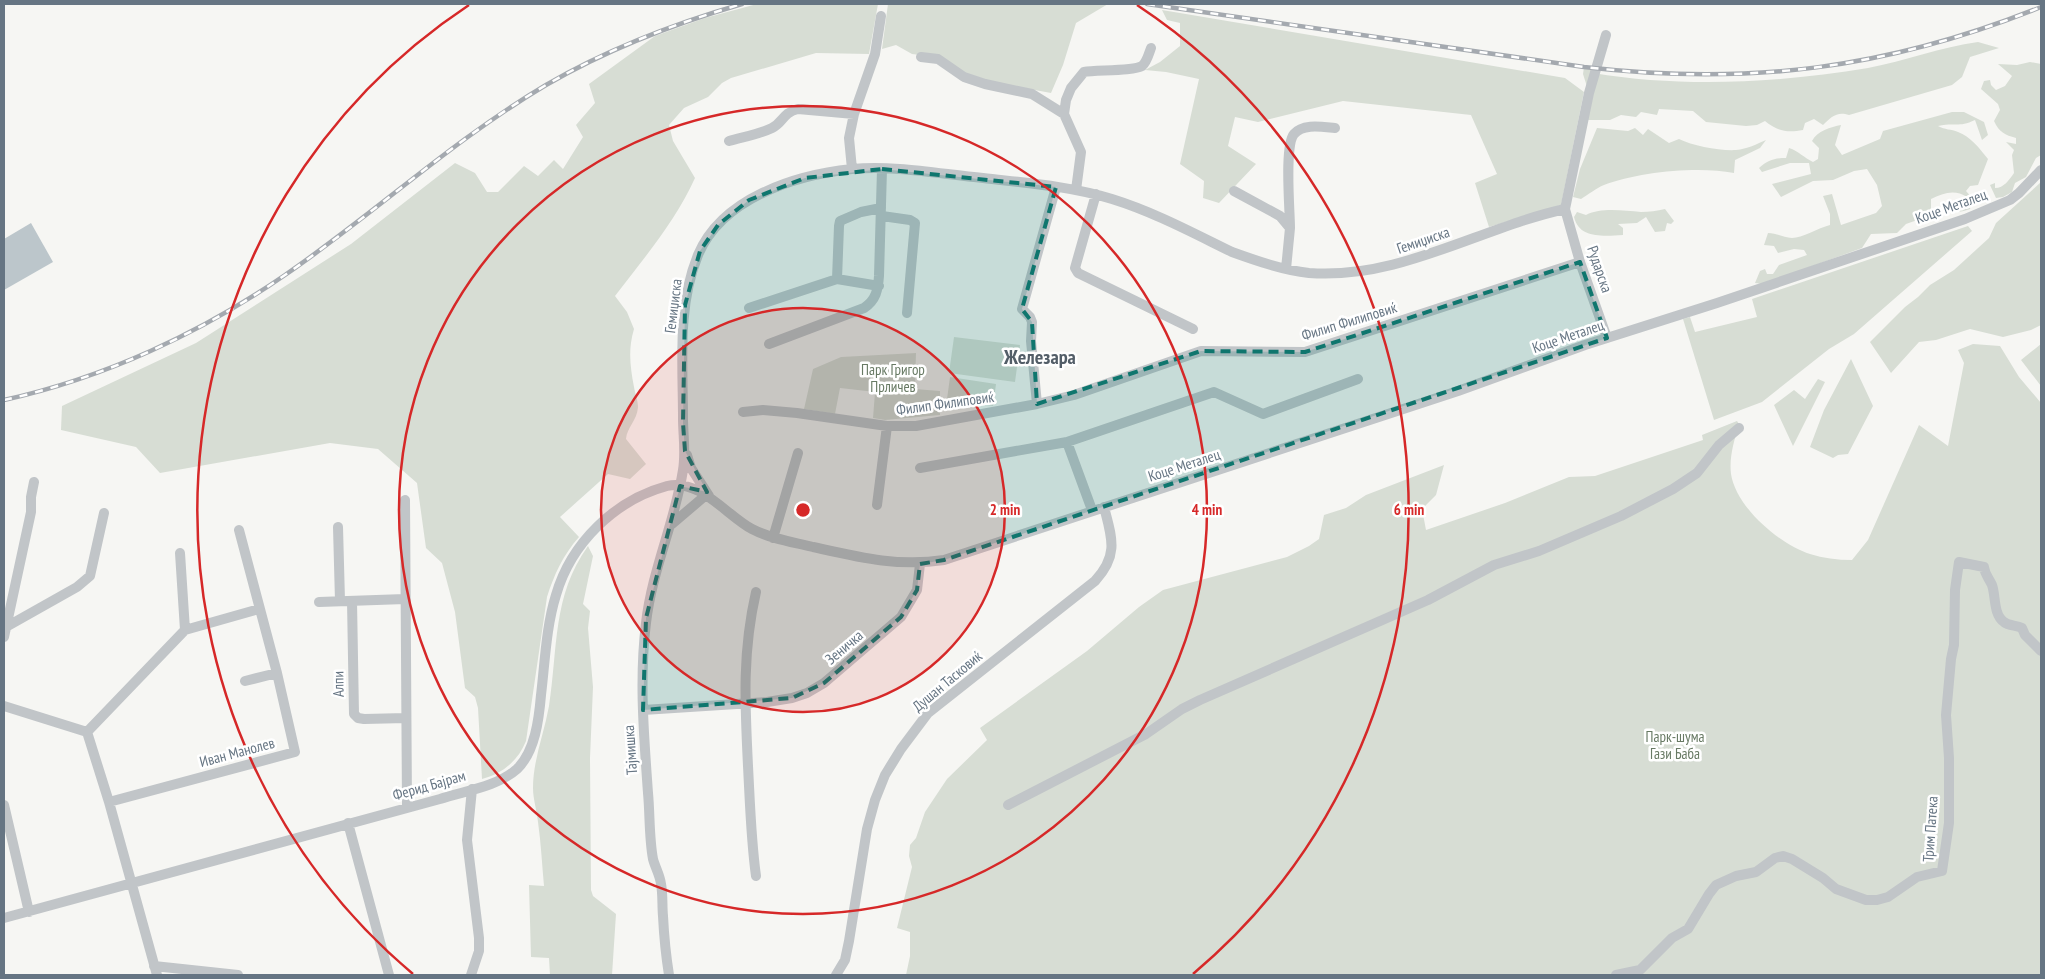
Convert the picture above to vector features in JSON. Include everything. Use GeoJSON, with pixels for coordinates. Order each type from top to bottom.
{"type":"FeatureCollection","features":[{"type":"Feature","properties":{"kind":"street"},"geometry":{"type":"LineString","coordinates":[[852,169],[849,138],[854,114],[876,54],[881,16]]}},
{"type":"Feature","properties":{"kind":"street"},"geometry":{"type":"LineString","coordinates":[[1565,209],[1589,93],[1606,35]]}},
{"type":"Feature","properties":{"kind":"street"},"geometry":{"type":"LineString","coordinates":[[1064,114],[1070,88],[1084,72],[1142,66],[1151,48]]}},
{"type":"Feature","properties":{"kind":"street"},"geometry":{"type":"LineString","coordinates":[[921,57],[938,59],[964,77],[1032,94],[1064,114],[1082,152],[1076,190]]}},
{"type":"Feature","properties":{"kind":"street"},"geometry":{"type":"LineString","coordinates":[[729,141],[775,126],[784,114],[798,109],[854,114]]}},
{"type":"Feature","properties":{"kind":"street"},"geometry":{"type":"LineString","coordinates":[[1286,269],[1290,228],[1289,157],[1291,142],[1294,134],[1312,126],[1335,128]]}},
{"type":"Feature","properties":{"kind":"street","name":"Гемиџиска"},"geometry":{"type":"LineString","coordinates":[[680,486],[686,451],[683,423],[685,305],[688,283],[700,251],[718,225],[749,200],[805,178],[852,169],[882,169],[1076,190],[1096,194],[1138,209],[1232,252],[1286,269],[1335,274],[1394,266],[1565,209]]}},
{"type":"Feature","properties":{"kind":"street"},"geometry":{"type":"LineString","coordinates":[[769,344],[864,308],[873,300],[879,286],[882,169]]}},
{"type":"Feature","properties":{"kind":"street","name":"Коце Металец"},"geometry":{"type":"LineString","coordinates":[[686,451],[691,468],[708,495],[727,512],[751,529],[773,538],[859,558],[920,564],[944,560],[1441,396],[1607,338],[1983,212],[2014,196],[2041,170]]}},
{"type":"Feature","properties":{"kind":"street"},"geometry":{"type":"LineString","coordinates":[[1037,404],[1031,341],[1032,322],[1030,316],[1022,309],[1056,187]]}},
{"type":"Feature","properties":{"kind":"street"},"geometry":{"type":"LineString","coordinates":[[1234,192],[1280,216],[1290,228]]}},
{"type":"Feature","properties":{"kind":"street"},"geometry":{"type":"LineString","coordinates":[[1096,194],[1075,268],[1078,274],[1193,329]]}},
{"type":"Feature","properties":{"kind":"street","name":"Рударска"},"geometry":{"type":"LineString","coordinates":[[1565,209],[1580,262],[1607,338]]}},
{"type":"Feature","properties":{"kind":"street"},"geometry":{"type":"LineString","coordinates":[[838,279],[840,221],[861,212],[881,212],[910,220],[915,223],[907,313]]}},
{"type":"Feature","properties":{"kind":"street","name":"Филип Филиповиќ"},"geometry":{"type":"LineString","coordinates":[[743,412],[764,410],[887,426],[916,426],[1037,404],[1074,394],[1201,351],[1305,352],[1580,262]]}},
{"type":"Feature","properties":{"kind":"street"},"geometry":{"type":"LineString","coordinates":[[749,308],[838,279],[879,286]]}},
{"type":"Feature","properties":{"kind":"street"},"geometry":{"type":"LineString","coordinates":[[920,468],[1067,442],[1214,392],[1263,414],[1358,380]]}},
{"type":"Feature","properties":{"kind":"street","name":"Филип Филиповиќ"},"geometry":{"type":"LineString","coordinates":[[877,505],[887,426]]}},
{"type":"Feature","properties":{"kind":"street"},"geometry":{"type":"LineString","coordinates":[[1008,805],[1146,734],[1182,709],[1200,700],[1428,600],[1494,565],[1539,552],[1664,493],[1697,473],[1727,436],[1738,428]]}},
{"type":"Feature","properties":{"kind":"street"},"geometry":{"type":"LineString","coordinates":[[1067,442],[1092,510]]}},
{"type":"Feature","properties":{"kind":"street"},"geometry":{"type":"LineString","coordinates":[[773,538],[798,453]]}},
{"type":"Feature","properties":{"kind":"street"},"geometry":{"type":"LineString","coordinates":[[5,632],[31,512],[31,496],[34,482]]}},
{"type":"Feature","properties":{"kind":"street","name":"Ферид Бајрам"},"geometry":{"type":"LineString","coordinates":[[4,918],[472,789],[489,784],[511,773],[517,769],[527,754],[536,729],[555,597],[564,574],[583,542],[596,527],[617,510],[639,498],[669,486],[680,486]]}},
{"type":"Feature","properties":{"kind":"street","name":"Коце Металец"},"geometry":{"type":"LineString","coordinates":[[680,486],[708,495]]}},
{"type":"Feature","properties":{"kind":"street","name":"Тајмишка"},"geometry":{"type":"LineString","coordinates":[[669,975],[665,945],[662,885],[653,857],[643,710],[642,660],[646,618],[662,550],[672,525],[680,486]]}},
{"type":"Feature","properties":{"kind":"street","name":"Тајмишка"},"geometry":{"type":"LineString","coordinates":[[672,525],[708,495]]}},
{"type":"Feature","properties":{"kind":"street"},"geometry":{"type":"LineString","coordinates":[[405,500],[407,807]]}},
{"type":"Feature","properties":{"kind":"street","name":"Душан Тасковиќ"},"geometry":{"type":"LineString","coordinates":[[836,975],[845,960],[867,828],[885,775],[901,749],[928,713],[1095,581],[1106,570],[1112,556],[1112,547],[1104,507]]}},
{"type":"Feature","properties":{"kind":"street"},"geometry":{"type":"LineString","coordinates":[[5,632],[77,588],[90,576],[104,513]]}},
{"type":"Feature","properties":{"kind":"street"},"geometry":{"type":"LineString","coordinates":[[338,527],[340,601]]}},
{"type":"Feature","properties":{"kind":"street","name":"Иван Манолев"},"geometry":{"type":"LineString","coordinates":[[109,802],[295,752],[277,673],[239,530]]}},
{"type":"Feature","properties":{"kind":"street"},"geometry":{"type":"LineString","coordinates":[[180,553],[185,630]]}},
{"type":"Feature","properties":{"kind":"street","name":"Трим Патека"},"geometry":{"type":"LineString","coordinates":[[1616,975],[1640,970],[1672,938],[1688,929],[1709,894],[1716,886],[1736,876],[1756,872],[1776,858],[1783,856],[1792,860],[1823,878],[1836,889],[1866,900],[1888,897],[1917,877],[1942,871],[1949,823],[1949,758],[1946,715],[1954,645],[1955,590],[1959,562],[1984,567],[1985,575],[1992,586],[2003,621],[2022,628],[2025,635],[2041,651]]}},
{"type":"Feature","properties":{"kind":"street","name":"Зеничка"},"geometry":{"type":"LineString","coordinates":[[643,710],[792,698],[824,684],[901,617],[917,590],[920,564]]}},
{"type":"Feature","properties":{"kind":"street"},"geometry":{"type":"LineString","coordinates":[[756,592],[748,629],[745,657],[745,702],[751,832],[756,876]]}},
{"type":"Feature","properties":{"kind":"street"},"geometry":{"type":"LineString","coordinates":[[319,602],[406,600]]}},
{"type":"Feature","properties":{"kind":"street","name":"Алпи"},"geometry":{"type":"LineString","coordinates":[[352,601],[355,715],[364,719],[406,718]]}},
{"type":"Feature","properties":{"kind":"street"},"geometry":{"type":"LineString","coordinates":[[87,732],[185,630],[260,609]]}},
{"type":"Feature","properties":{"kind":"street"},"geometry":{"type":"LineString","coordinates":[[245,681],[277,673]]}},
{"type":"Feature","properties":{"kind":"street"},"geometry":{"type":"LineString","coordinates":[[4,706],[87,732]]}},
{"type":"Feature","properties":{"kind":"street"},"geometry":{"type":"LineString","coordinates":[[87,732],[109,802],[156,971],[238,975]]}},
{"type":"Feature","properties":{"kind":"street"},"geometry":{"type":"LineString","coordinates":[[471,975],[479,951],[468,840],[472,789]]}},
{"type":"Feature","properties":{"kind":"street"},"geometry":{"type":"LineString","coordinates":[[4,805],[29,912]]}},
{"type":"Feature","properties":{"kind":"street"},"geometry":{"type":"LineString","coordinates":[[348,823],[389,975]]}},
{"type":"Feature","properties":{"kind":"highlighted area"},"geometry":{"type":"Polygon","coordinates":[[[882,169],[1056,187],[1022,309],[1032,322],[1037,404],[1201,351],[1305,352],[1580,262],[1602,319],[1607,338],[944,560],[920,564],[917,590],[901,617],[824,683],[792,698],[643,710],[646,618],[680,486],[707,492],[685,451],[683,423],[685,305],[700,251],[718,225],[749,200],[805,178],[882,169]]]}},
{"type":"Feature","properties":{"kind":"green space"},"geometry":{"type":"Polygon","coordinates":[[[757,4],[878,4],[869,54],[816,53],[731,78],[722,83],[708,97],[684,108],[669,125],[673,141],[695,178],[669,225],[615,296],[627,312],[634,329],[630,358],[638,407],[626,439],[646,464],[630,479],[608,474],[560,517],[579,537],[568,551],[560,566],[547,597],[526,741],[519,755],[508,766],[496,774],[482,779],[478,708],[475,697],[465,688],[455,612],[442,563],[426,548],[417,483],[378,449],[330,443],[160,473],[136,447],[61,430],[62,406],[196,343],[351,244],[455,163],[475,173],[487,192],[498,192],[524,166],[538,176],[554,160],[563,169],[583,137],[576,125],[595,103],[589,84],[655,36],[705,18],[757,4]]]}},
{"type":"Feature","properties":{"kind":"green space"},"geometry":{"type":"Polygon","coordinates":[[[888,4],[1108,4],[1076,23],[1063,65],[1051,93],[969,76],[944,58],[912,54],[896,45],[882,49],[888,4]]]}},
{"type":"Feature","properties":{"kind":"green space"},"geometry":{"type":"Polygon","coordinates":[[[1162,10],[1565,78],[1584,92],[1561,205],[1489,227],[1475,183],[1497,174],[1471,115],[1343,101],[1258,122],[1235,117],[1228,146],[1256,164],[1219,203],[1203,198],[1204,181],[1180,164],[1199,79],[1145,70],[1160,62],[1180,46],[1180,23],[1167,20],[1162,10]]]}},
{"type":"Feature","properties":{"kind":"green space"},"geometry":{"type":"Polygon","coordinates":[[[1978,42],[1999,48],[1970,57],[1962,77],[1952,85],[1849,115],[1838,114],[1823,125],[1814,119],[1805,123],[1803,130],[1782,130],[1765,121],[1757,125],[1746,126],[1706,122],[1693,111],[1659,109],[1657,115],[1641,112],[1636,117],[1621,115],[1610,120],[1584,120],[1589,93],[1583,74],[1584,67],[1593,68],[1593,73],[1661,81],[1730,82],[1765,80],[1868,68],[1950,47],[1978,42]]]}},
{"type":"Feature","properties":{"kind":"green space"},"geometry":{"type":"Polygon","coordinates":[[[2030,62],[2041,64],[2041,155],[2036,158],[2026,177],[2015,183],[2012,192],[2003,197],[1996,198],[1990,185],[1995,183],[1995,188],[2001,187],[2014,173],[2012,155],[2014,150],[2006,142],[2016,144],[2016,138],[1998,128],[1994,121],[2000,110],[1998,104],[1981,89],[1984,81],[1990,80],[1991,85],[1996,90],[2005,86],[2012,76],[1998,64],[2017,65],[2030,62]]]}},
{"type":"Feature","properties":{"kind":"green space"},"geometry":{"type":"Polygon","coordinates":[[[1952,112],[1964,112],[1984,122],[1988,135],[1982,140],[1975,120],[1964,124],[1938,126],[1967,136],[1988,159],[1978,185],[1970,186],[1966,191],[1973,199],[1970,209],[1959,212],[1946,210],[1943,207],[1962,201],[1967,197],[1958,193],[1940,195],[1931,199],[1931,211],[1924,213],[1923,218],[1906,224],[1897,233],[1871,234],[1862,248],[1763,284],[1755,283],[1760,271],[1765,269],[1767,274],[1773,274],[1779,265],[1807,255],[1804,250],[1794,249],[1778,253],[1774,246],[1764,245],[1768,233],[1796,238],[1830,225],[1830,214],[1823,196],[1832,194],[1841,225],[1876,213],[1882,206],[1877,185],[1867,169],[1854,171],[1833,180],[1813,181],[1781,197],[1772,184],[1811,174],[1809,163],[1790,163],[1762,172],[1759,168],[1771,160],[1786,158],[1789,148],[1813,162],[1818,159],[1819,148],[1812,141],[1821,132],[1833,127],[1841,125],[1835,145],[1842,155],[1880,139],[1883,131],[1952,112]]]}},
{"type":"Feature","properties":{"kind":"green space"},"geometry":{"type":"Polygon","coordinates":[[[1597,128],[1628,131],[1635,128],[1643,135],[1648,129],[1669,143],[1679,139],[1699,146],[1722,150],[1744,149],[1766,140],[1760,148],[1735,160],[1734,173],[1686,170],[1651,174],[1618,180],[1604,185],[1581,199],[1573,197],[1580,169],[1597,128]]]}},
{"type":"Feature","properties":{"kind":"green space"},"geometry":{"type":"Polygon","coordinates":[[[2041,182],[2041,325],[2031,330],[2003,337],[1970,329],[1936,340],[1919,342],[1891,373],[1870,342],[1930,285],[1954,270],[1989,238],[1996,223],[2041,182]]]}},
{"type":"Feature","properties":{"kind":"green space"},"geometry":{"type":"Polygon","coordinates":[[[1665,209],[1674,221],[1671,224],[1667,223],[1665,231],[1655,232],[1646,217],[1637,223],[1618,224],[1623,228],[1623,235],[1600,236],[1587,233],[1581,229],[1574,217],[1577,212],[1586,215],[1606,210],[1644,212],[1665,209]]]}},
{"type":"Feature","properties":{"kind":"green space"},"geometry":{"type":"Polygon","coordinates":[[[1968,226],[1972,231],[1854,334],[1829,349],[1762,402],[1714,420],[1683,319],[1690,317],[1695,332],[1757,317],[1752,299],[1968,226]]]}},
{"type":"Feature","properties":{"kind":"green space"},"geometry":{"type":"Polygon","coordinates":[[[954,337],[1020,345],[1015,382],[949,373],[954,337]]]}},
{"type":"Feature","properties":{"kind":"green space","name":"Парк-шума Гази Баба"},"geometry":{"type":"Polygon","coordinates":[[[1973,344],[2000,346],[2019,377],[2041,403],[2041,975],[906,975],[910,956],[910,932],[897,928],[912,867],[909,856],[910,845],[916,838],[925,812],[947,779],[987,740],[980,728],[1087,651],[1139,607],[1163,590],[1287,557],[1319,539],[1324,515],[1346,508],[1366,495],[1444,465],[1436,495],[1422,509],[1426,530],[1505,503],[1569,477],[1595,476],[1703,440],[1702,435],[1737,421],[1739,424],[1731,455],[1731,474],[1741,499],[1750,511],[1773,533],[1798,549],[1820,557],[1852,560],[1868,540],[1919,425],[1948,446],[1964,363],[1958,350],[1973,344]]]}},
{"type":"Feature","properties":{"kind":"green space"},"geometry":{"type":"Polygon","coordinates":[[[2041,344],[2041,386],[2021,360],[2041,344]]]}},
{"type":"Feature","properties":{"kind":"green space","name":"Парк Григор Прличев"},"geometry":{"type":"Polygon","coordinates":[[[916,353],[915,389],[940,391],[940,415],[885,420],[873,418],[875,392],[840,388],[835,414],[804,409],[813,369],[841,357],[916,353]]]}},
{"type":"Feature","properties":{"kind":"green space"},"geometry":{"type":"Polygon","coordinates":[[[1851,359],[1873,406],[1848,454],[1838,455],[1833,458],[1810,447],[1824,410],[1851,359]]]}},
{"type":"Feature","properties":{"kind":"green space"},"geometry":{"type":"Polygon","coordinates":[[[950,377],[996,384],[993,406],[947,399],[950,377]]]}},
{"type":"Feature","properties":{"kind":"green space"},"geometry":{"type":"Polygon","coordinates":[[[1818,379],[1825,382],[1793,446],[1774,405],[1794,390],[1805,399],[1818,379]]]}},
{"type":"Feature","properties":{"kind":"green space"},"geometry":{"type":"Polygon","coordinates":[[[588,546],[593,556],[583,604],[590,611],[588,628],[593,687],[590,758],[591,890],[593,896],[616,914],[612,975],[550,975],[549,958],[531,957],[529,885],[544,886],[533,778],[549,706],[558,623],[562,604],[576,565],[588,546]]]}},
{"type":"Feature","properties":{"kind":"shaded area"},"geometry":{"type":"Polygon","coordinates":[[[31,223],[53,262],[4,290],[4,239],[31,223]]]}},
{"type":"Feature","properties":{"kind":"railway"},"geometry":{"type":"LineString","coordinates":[[4,400],[41,391],[115,366],[186,334],[220,316],[318,252],[478,129],[546,85],[593,60],[641,38],[742,4]]}},
{"type":"Feature","properties":{"kind":"railway"},"geometry":{"type":"LineString","coordinates":[[1147,4],[1584,67],[1703,74],[1761,73],[1817,67],[1872,58],[1928,45],[1984,28],[2041,7]]}},
{"type":"Feature","properties":{"kind":"district","name":"Железара"},"geometry":{"type":"Point","coordinates":[1040,357]}}]}
